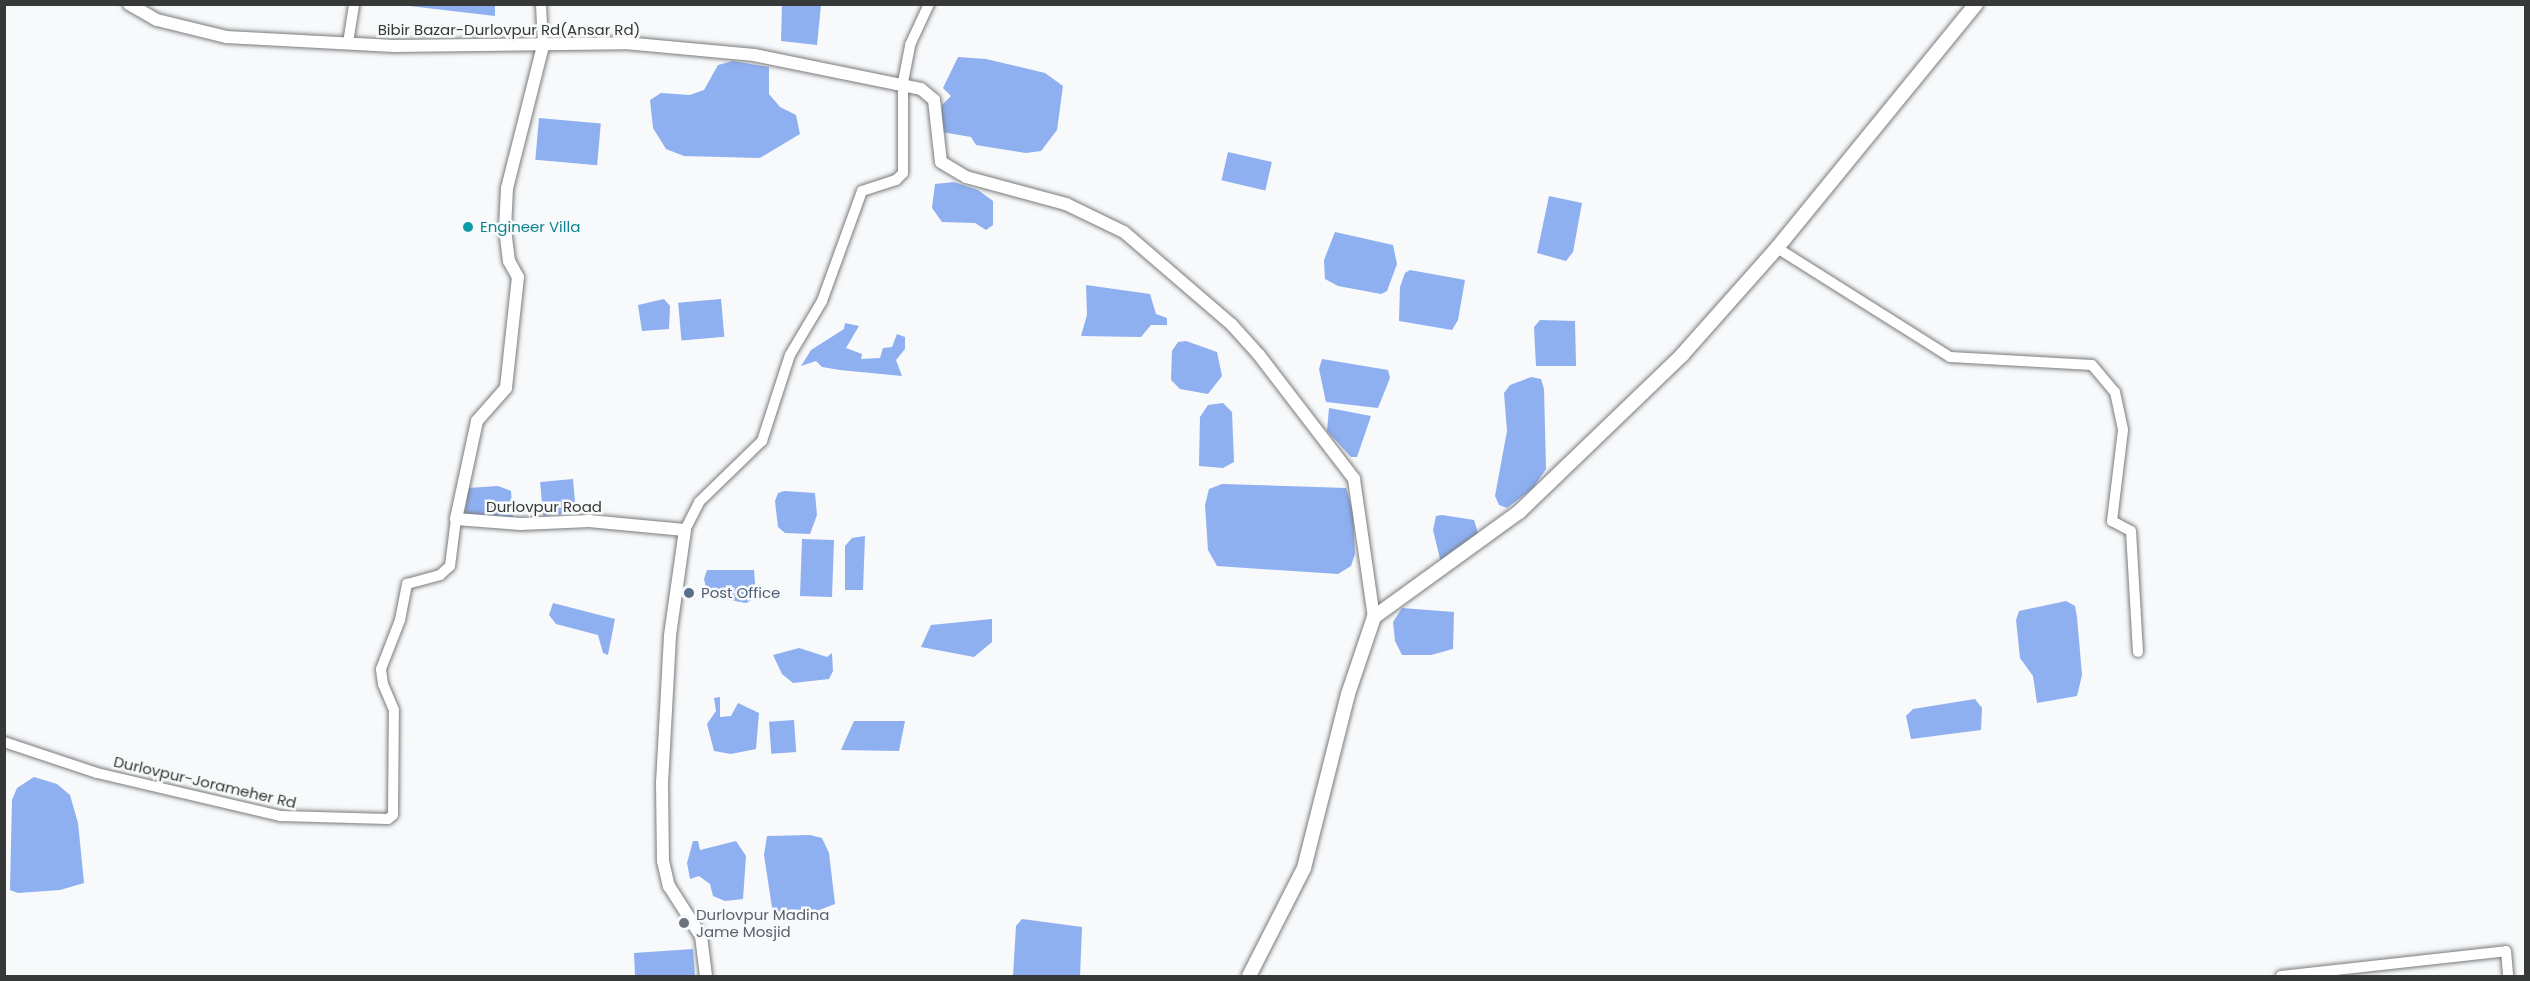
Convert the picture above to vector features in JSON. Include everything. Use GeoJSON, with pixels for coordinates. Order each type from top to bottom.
{"type":"FeatureCollection","features":[{"type":"Feature","properties":{"kind":"main road"},"geometry":{"type":"LineString","coordinates":[[1249,976],[1304,868],[1348,694],[1374,617],[1519,513],[1682,355],[1777,248],[1976,4]]}},
{"type":"Feature","properties":{"kind":"street","name":"Bibir Bazar-Durlovpur Rd(Ansar Rd)"},"geometry":{"type":"LineString","coordinates":[[129,4],[157,20],[226,37],[348,43],[543,46],[625,43],[754,55],[903,82],[921,89],[934,100],[941,162],[966,177],[1066,204],[1124,232],[1232,325],[1354,479],[1374,617]]}},
{"type":"Feature","properties":{"kind":"street"},"geometry":{"type":"LineString","coordinates":[[348,43],[354,4]]}},
{"type":"Feature","properties":{"kind":"street"},"geometry":{"type":"LineString","coordinates":[[456,519],[477,421],[506,388],[518,284],[509,261],[505,229],[507,188],[543,46],[540,4]]}},
{"type":"Feature","properties":{"kind":"street"},"geometry":{"type":"LineString","coordinates":[[706,976],[701,936],[669,886],[663,861],[662,782],[669,647],[685,530],[699,501],[762,441],[790,355],[822,301],[862,191],[896,180],[903,172],[903,82],[910,45],[929,4]]}},
{"type":"Feature","properties":{"kind":"street"},"geometry":{"type":"LineString","coordinates":[[1777,248],[1950,357],[2092,365],[2115,392],[2123,430],[2112,521],[2131,531],[2138,652]]}},
{"type":"Feature","properties":{"kind":"street","name":"Durlovpur Road"},"geometry":{"type":"LineString","coordinates":[[456,519],[521,524],[590,521],[685,530]]}},
{"type":"Feature","properties":{"kind":"street","name":"Durlovpur-Jorameher Rd"},"geometry":{"type":"LineString","coordinates":[[4,742],[98,773],[280,816],[388,819],[393,815],[394,710],[390,694],[382,684],[381,669],[400,620],[407,584],[440,575],[450,566],[456,519]]}},
{"type":"Feature","properties":{"kind":"street"},"geometry":{"type":"LineString","coordinates":[[2281,976],[2506,951],[2508,976]]}},
{"type":"Feature","properties":{"kind":"water"},"geometry":{"type":"Polygon","coordinates":[[[495,4],[495,16],[401,5],[495,4]]]}},
{"type":"Feature","properties":{"kind":"water"},"geometry":{"type":"Polygon","coordinates":[[[782,5],[821,5],[817,45],[781,41],[782,5]]]}},
{"type":"Feature","properties":{"kind":"water"},"geometry":{"type":"Polygon","coordinates":[[[958,57],[986,59],[1045,73],[1063,86],[1057,130],[1041,151],[1026,153],[976,145],[971,137],[942,132],[942,105],[951,96],[943,88],[958,57]]]}},
{"type":"Feature","properties":{"kind":"water"},"geometry":{"type":"Polygon","coordinates":[[[733,61],[769,67],[769,94],[780,107],[796,115],[800,134],[760,158],[684,156],[666,149],[653,128],[650,100],[661,93],[690,95],[704,90],[718,65],[733,61]]]}},
{"type":"Feature","properties":{"kind":"water"},"geometry":{"type":"Polygon","coordinates":[[[539,118],[601,123],[597,165],[535,160],[539,118]]]}},
{"type":"Feature","properties":{"kind":"water"},"geometry":{"type":"Polygon","coordinates":[[[1228,152],[1272,162],[1265,190],[1221,180],[1228,152]]]}},
{"type":"Feature","properties":{"kind":"water"},"geometry":{"type":"Polygon","coordinates":[[[954,182],[978,190],[993,201],[993,225],[986,230],[975,223],[942,222],[932,208],[935,184],[954,182]]]}},
{"type":"Feature","properties":{"kind":"water"},"geometry":{"type":"Polygon","coordinates":[[[1549,196],[1582,203],[1573,252],[1566,261],[1537,253],[1549,196]]]}},
{"type":"Feature","properties":{"kind":"water"},"geometry":{"type":"Polygon","coordinates":[[[1335,232],[1393,245],[1397,264],[1387,291],[1381,294],[1338,286],[1325,279],[1324,260],[1335,232]]]}},
{"type":"Feature","properties":{"kind":"water"},"geometry":{"type":"Polygon","coordinates":[[[1410,270],[1465,280],[1458,320],[1452,330],[1399,321],[1400,287],[1405,273],[1410,270]]]}},
{"type":"Feature","properties":{"kind":"water"},"geometry":{"type":"Polygon","coordinates":[[[1086,285],[1150,294],[1156,314],[1167,318],[1167,325],[1151,325],[1141,337],[1081,336],[1087,315],[1086,285]]]}},
{"type":"Feature","properties":{"kind":"water"},"geometry":{"type":"Polygon","coordinates":[[[664,299],[670,306],[669,329],[642,331],[638,305],[664,299]]]}},
{"type":"Feature","properties":{"kind":"water"},"geometry":{"type":"Polygon","coordinates":[[[721,299],[724,337],[681,341],[678,303],[721,299]]]}},
{"type":"Feature","properties":{"kind":"water"},"geometry":{"type":"Polygon","coordinates":[[[1540,320],[1575,321],[1576,366],[1536,366],[1534,327],[1540,320]]]}},
{"type":"Feature","properties":{"kind":"water"},"geometry":{"type":"Polygon","coordinates":[[[845,323],[859,326],[846,348],[862,354],[861,359],[880,358],[883,348],[892,347],[897,334],[905,337],[905,349],[896,360],[902,376],[822,367],[816,361],[801,366],[811,350],[844,329],[845,323]]]}},
{"type":"Feature","properties":{"kind":"water"},"geometry":{"type":"Polygon","coordinates":[[[1186,341],[1217,352],[1222,376],[1208,394],[1180,389],[1171,380],[1172,351],[1178,342],[1186,341]]]}},
{"type":"Feature","properties":{"kind":"water"},"geometry":{"type":"Polygon","coordinates":[[[1322,359],[1388,370],[1390,378],[1378,408],[1326,402],[1319,369],[1322,359]]]}},
{"type":"Feature","properties":{"kind":"water"},"geometry":{"type":"Polygon","coordinates":[[[1531,377],[1541,379],[1544,389],[1546,469],[1533,488],[1507,508],[1499,505],[1495,496],[1507,431],[1504,393],[1510,385],[1531,377]]]}},
{"type":"Feature","properties":{"kind":"water"},"geometry":{"type":"Polygon","coordinates":[[[1223,403],[1232,412],[1234,462],[1223,468],[1199,466],[1200,417],[1208,405],[1223,403]]]}},
{"type":"Feature","properties":{"kind":"water"},"geometry":{"type":"Polygon","coordinates":[[[1329,408],[1371,416],[1357,457],[1351,457],[1327,431],[1329,408]]]}},
{"type":"Feature","properties":{"kind":"water"},"geometry":{"type":"Polygon","coordinates":[[[573,479],[576,513],[543,516],[540,482],[573,479]]]}},
{"type":"Feature","properties":{"kind":"water"},"geometry":{"type":"Polygon","coordinates":[[[1222,484],[1346,488],[1353,511],[1355,554],[1351,566],[1338,574],[1217,566],[1208,550],[1205,505],[1209,489],[1222,484]]]}},
{"type":"Feature","properties":{"kind":"water"},"geometry":{"type":"Polygon","coordinates":[[[498,486],[511,491],[513,518],[465,514],[468,488],[498,486]]]}},
{"type":"Feature","properties":{"kind":"water"},"geometry":{"type":"Polygon","coordinates":[[[784,491],[815,493],[817,515],[810,534],[785,533],[778,527],[775,501],[778,493],[784,491]]]}},
{"type":"Feature","properties":{"kind":"water"},"geometry":{"type":"Polygon","coordinates":[[[1436,516],[1474,520],[1478,533],[1476,538],[1441,563],[1433,530],[1436,516]]]}},
{"type":"Feature","properties":{"kind":"water"},"geometry":{"type":"Polygon","coordinates":[[[865,536],[863,590],[845,590],[845,546],[852,538],[865,536]]]}},
{"type":"Feature","properties":{"kind":"water"},"geometry":{"type":"Polygon","coordinates":[[[802,539],[834,540],[832,597],[800,596],[802,539]]]}},
{"type":"Feature","properties":{"kind":"water"},"geometry":{"type":"Polygon","coordinates":[[[707,570],[754,570],[756,598],[746,603],[708,596],[704,579],[707,570]]]}},
{"type":"Feature","properties":{"kind":"water"},"geometry":{"type":"Polygon","coordinates":[[[2066,601],[2075,606],[2077,617],[2082,675],[2077,696],[2037,703],[2033,676],[2020,658],[2016,620],[2019,611],[2066,601]]]}},
{"type":"Feature","properties":{"kind":"water"},"geometry":{"type":"Polygon","coordinates":[[[553,603],[615,619],[608,655],[603,653],[598,635],[556,624],[549,615],[553,603]]]}},
{"type":"Feature","properties":{"kind":"water"},"geometry":{"type":"Polygon","coordinates":[[[1402,608],[1454,612],[1453,649],[1431,655],[1402,655],[1395,641],[1393,622],[1402,608]]]}},
{"type":"Feature","properties":{"kind":"water"},"geometry":{"type":"Polygon","coordinates":[[[992,619],[992,642],[974,657],[921,647],[931,625],[992,619]]]}},
{"type":"Feature","properties":{"kind":"water"},"geometry":{"type":"Polygon","coordinates":[[[799,648],[827,657],[832,653],[833,671],[829,679],[793,683],[782,674],[773,655],[799,648]]]}},
{"type":"Feature","properties":{"kind":"water"},"geometry":{"type":"Polygon","coordinates":[[[720,697],[720,717],[731,716],[738,703],[759,713],[756,749],[731,754],[714,751],[707,724],[716,711],[714,698],[720,697]]]}},
{"type":"Feature","properties":{"kind":"water"},"geometry":{"type":"Polygon","coordinates":[[[1975,699],[1982,708],[1981,730],[1911,739],[1906,716],[1913,709],[1975,699]]]}},
{"type":"Feature","properties":{"kind":"water"},"geometry":{"type":"Polygon","coordinates":[[[794,720],[796,752],[771,754],[769,722],[794,720]]]}},
{"type":"Feature","properties":{"kind":"water"},"geometry":{"type":"Polygon","coordinates":[[[854,721],[905,721],[899,751],[841,750],[854,721]]]}},
{"type":"Feature","properties":{"kind":"water"},"geometry":{"type":"Polygon","coordinates":[[[34,777],[57,784],[70,795],[78,823],[84,883],[60,890],[18,893],[10,890],[12,800],[17,788],[34,777]]]}},
{"type":"Feature","properties":{"kind":"water"},"geometry":{"type":"Polygon","coordinates":[[[810,835],[822,838],[829,853],[835,904],[814,912],[773,914],[764,855],[767,836],[810,835]]]}},
{"type":"Feature","properties":{"kind":"water"},"geometry":{"type":"Polygon","coordinates":[[[693,841],[698,841],[700,850],[736,841],[746,856],[743,899],[725,901],[713,896],[710,884],[699,876],[690,879],[687,863],[693,841]]]}},
{"type":"Feature","properties":{"kind":"water"},"geometry":{"type":"Polygon","coordinates":[[[1022,919],[1082,927],[1080,976],[1013,976],[1016,926],[1022,919]]]}},
{"type":"Feature","properties":{"kind":"water"},"geometry":{"type":"Polygon","coordinates":[[[693,949],[695,976],[635,976],[634,953],[693,949]]]}},
{"type":"Feature","properties":{"kind":"place","name":"Engineer Villa"},"geometry":{"type":"Point","coordinates":[468,227]}},
{"type":"Feature","properties":{"kind":"place","name":"Post Office"},"geometry":{"type":"Point","coordinates":[689,593]}},
{"type":"Feature","properties":{"kind":"place","name":"Durlovpur Madina Jame Mosjid"},"geometry":{"type":"Point","coordinates":[684,923]}}]}
